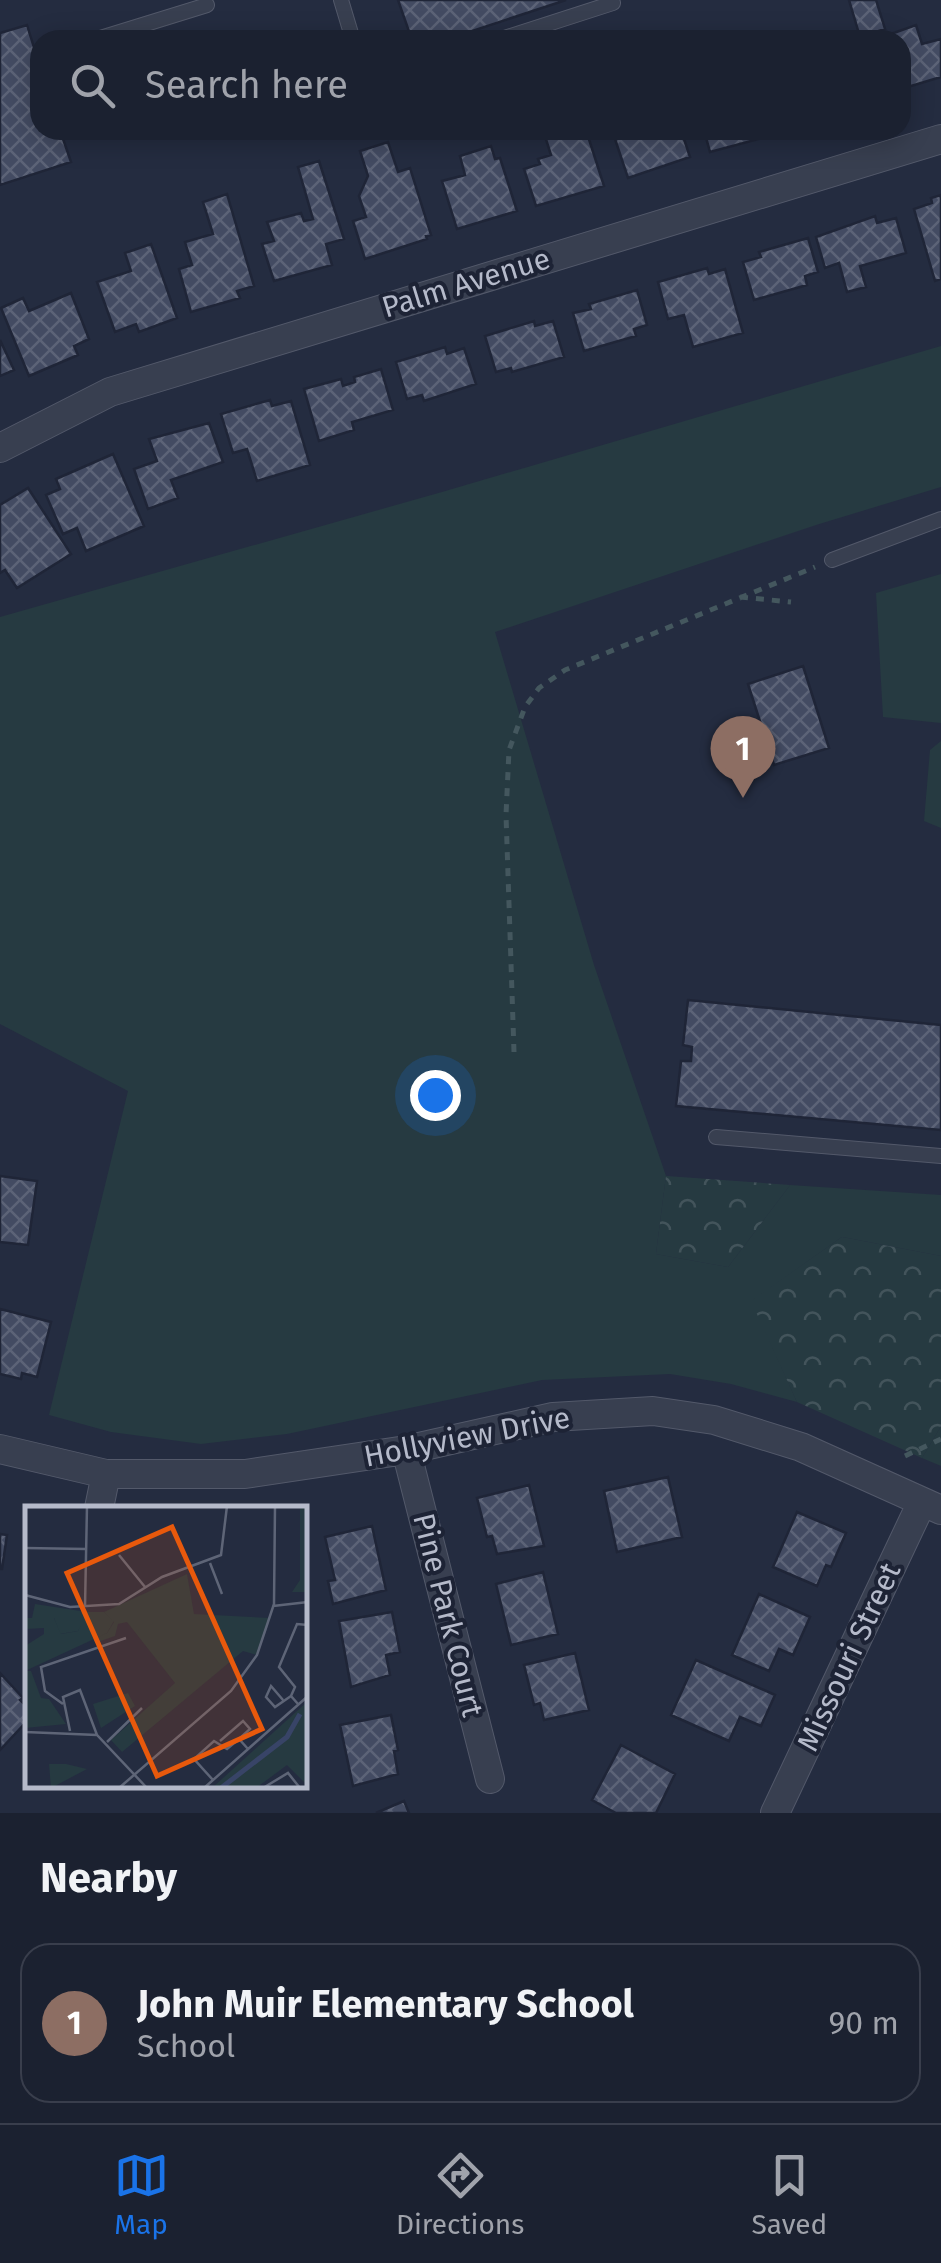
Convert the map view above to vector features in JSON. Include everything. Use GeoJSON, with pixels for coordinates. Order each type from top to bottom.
{"type":"FeatureCollection","features":[{"type":"Feature","properties":{"kind":"street","name":"Palm Avenue"},"geometry":{"type":"LineString","coordinates":[[0,448],[110,392],[941,139]]}},
{"type":"Feature","properties":{"kind":"street","name":"Hollyview Drive"},"geometry":{"type":"LineString","coordinates":[[0,1448],[106,1474],[245,1474],[406,1450],[553,1416],[653,1411],[714,1420],[800,1447],[932,1506]]}},
{"type":"Feature","properties":{"kind":"street","name":"Pine Park Court"},"geometry":{"type":"LineString","coordinates":[[406,1450],[490,1779]]}},
{"type":"Feature","properties":{"kind":"street"},"geometry":{"type":"LineString","coordinates":[[99,1506],[106,1474]]}},
{"type":"Feature","properties":{"kind":"street","name":"Missouri Street"},"geometry":{"type":"LineString","coordinates":[[776,1813],[932,1506]]}},
{"type":"Feature","properties":{"kind":"lane"},"geometry":{"type":"LineString","coordinates":[[124,30],[224,0]]}},
{"type":"Feature","properties":{"kind":"lane"},"geometry":{"type":"LineString","coordinates":[[341,0],[350,30]]}},
{"type":"Feature","properties":{"kind":"lane"},"geometry":{"type":"LineString","coordinates":[[529,30],[613,3],[612,0]]}},
{"type":"Feature","properties":{"kind":"lane"},"geometry":{"type":"LineString","coordinates":[[832,560],[941,518]]}},
{"type":"Feature","properties":{"kind":"lane"},"geometry":{"type":"LineString","coordinates":[[716,1137],[941,1156]]}},
{"type":"Feature","properties":{"kind":"path"},"geometry":{"type":"LineString","coordinates":[[514,1052],[506,815],[509,750],[525,707],[539,688],[564,670],[832,560]]}},
{"type":"Feature","properties":{"kind":"path"},"geometry":{"type":"LineString","coordinates":[[739,597],[791,602]]}},
{"type":"Feature","properties":{"kind":"path"},"geometry":{"type":"LineString","coordinates":[[905,1456],[941,1439]]}},
{"type":"Feature","properties":{"kind":"green space"},"geometry":{"type":"Polygon","coordinates":[[[941,346],[941,487],[495,632],[594,965],[666,1176],[656,1254],[728,1267],[790,1185],[941,1195],[941,1256],[842,1237],[752,1301],[797,1402],[731,1384],[670,1374],[542,1380],[287,1434],[201,1444],[111,1432],[49,1415],[128,1091],[0,1024],[0,617],[941,346]]]}},
{"type":"Feature","properties":{"kind":"green space"},"geometry":{"type":"Polygon","coordinates":[[[941,574],[941,723],[883,717],[876,593],[941,574]]]}},
{"type":"Feature","properties":{"kind":"green space"},"geometry":{"type":"Polygon","coordinates":[[[941,741],[941,828],[924,821],[930,750],[941,741]]]}},
{"type":"Feature","properties":{"kind":"green space"},"geometry":{"type":"Polygon","coordinates":[[[666,1176],[790,1185],[728,1267],[656,1254],[666,1176]]]}},
{"type":"Feature","properties":{"kind":"green space"},"geometry":{"type":"Polygon","coordinates":[[[842,1237],[941,1256],[941,1426],[922,1458],[797,1402],[751,1301],[842,1237]]]}},
{"type":"Feature","properties":{"kind":"green space"},"geometry":{"type":"Polygon","coordinates":[[[941,1426],[941,1466],[922,1458],[941,1426]]]}},
{"type":"Feature","properties":{"kind":"building"},"geometry":{"type":"Polygon","coordinates":[[[398,0],[566,0],[475,30],[408,30],[398,0]]]}},
{"type":"Feature","properties":{"kind":"building"},"geometry":{"type":"Polygon","coordinates":[[[849,0],[876,0],[885,29],[858,30],[849,0]]]}},
{"type":"Feature","properties":{"kind":"building"},"geometry":{"type":"Polygon","coordinates":[[[27,25],[30,140],[63,140],[71,162],[0,185],[0,33],[27,25]]]}},
{"type":"Feature","properties":{"kind":"building"},"geometry":{"type":"Polygon","coordinates":[[[916,25],[922,44],[941,39],[941,77],[911,86],[911,30],[902,30],[916,25]]]}},
{"type":"Feature","properties":{"kind":"building"},"geometry":{"type":"Polygon","coordinates":[[[546,140],[589,140],[604,186],[536,206],[524,169],[551,155],[546,140]]]}},
{"type":"Feature","properties":{"kind":"building"},"geometry":{"type":"Polygon","coordinates":[[[615,140],[684,140],[690,157],[628,178],[615,140]]]}},
{"type":"Feature","properties":{"kind":"building"},"geometry":{"type":"Polygon","coordinates":[[[707,140],[755,140],[710,152],[707,140]]]}},
{"type":"Feature","properties":{"kind":"building"},"geometry":{"type":"Polygon","coordinates":[[[388,142],[398,172],[410,168],[431,235],[365,259],[353,221],[366,217],[359,196],[368,176],[360,151],[388,142]]]}},
{"type":"Feature","properties":{"kind":"building"},"geometry":{"type":"Polygon","coordinates":[[[491,146],[495,159],[500,158],[517,211],[457,229],[442,181],[465,175],[460,156],[491,146]]]}},
{"type":"Feature","properties":{"kind":"building"},"geometry":{"type":"Polygon","coordinates":[[[319,161],[344,239],[326,244],[332,265],[274,281],[262,244],[274,241],[267,222],[301,213],[304,221],[313,219],[298,167],[319,161]]]}},
{"type":"Feature","properties":{"kind":"building"},"geometry":{"type":"Polygon","coordinates":[[[227,194],[254,286],[237,291],[240,298],[191,312],[179,269],[192,265],[185,242],[213,234],[203,202],[227,194]]]}},
{"type":"Feature","properties":{"kind":"building"},"geometry":{"type":"Polygon","coordinates":[[[941,195],[941,279],[935,281],[914,209],[941,195]]]}},
{"type":"Feature","properties":{"kind":"building"},"geometry":{"type":"Polygon","coordinates":[[[875,216],[877,223],[896,218],[906,253],[860,266],[866,287],[847,292],[839,263],[825,268],[816,237],[875,216]]]}},
{"type":"Feature","properties":{"kind":"building"},"geometry":{"type":"Polygon","coordinates":[[[808,238],[818,272],[805,276],[807,285],[754,300],[743,262],[761,257],[759,252],[808,238]]]}},
{"type":"Feature","properties":{"kind":"building"},"geometry":{"type":"Polygon","coordinates":[[[151,244],[177,318],[139,332],[136,324],[115,332],[97,282],[131,271],[125,253],[151,244]]]}},
{"type":"Feature","properties":{"kind":"building"},"geometry":{"type":"Polygon","coordinates":[[[707,268],[709,274],[725,269],[743,333],[693,347],[684,315],[668,319],[658,282],[707,268]]]}},
{"type":"Feature","properties":{"kind":"building"},"geometry":{"type":"Polygon","coordinates":[[[637,290],[647,325],[634,329],[636,336],[584,351],[573,313],[591,309],[589,304],[637,290]]]}},
{"type":"Feature","properties":{"kind":"building"},"geometry":{"type":"Polygon","coordinates":[[[71,293],[89,339],[74,346],[78,355],[29,376],[1,308],[23,298],[29,311],[71,293]]]}},
{"type":"Feature","properties":{"kind":"building"},"geometry":{"type":"Polygon","coordinates":[[[534,321],[535,326],[553,321],[564,357],[512,372],[511,368],[496,372],[485,336],[534,321]]]}},
{"type":"Feature","properties":{"kind":"building"},"geometry":{"type":"Polygon","coordinates":[[[0,340],[14,370],[0,376],[0,340]]]}},
{"type":"Feature","properties":{"kind":"building"},"geometry":{"type":"Polygon","coordinates":[[[445,347],[447,354],[464,348],[476,384],[424,401],[422,395],[407,399],[396,362],[445,347]]]}},
{"type":"Feature","properties":{"kind":"building"},"geometry":{"type":"Polygon","coordinates":[[[381,369],[393,410],[352,422],[354,430],[319,441],[304,389],[341,379],[343,386],[355,382],[354,377],[381,369]]]}},
{"type":"Feature","properties":{"kind":"building"},"geometry":{"type":"Polygon","coordinates":[[[270,400],[272,406],[291,401],[310,465],[257,481],[247,449],[233,453],[221,414],[270,400]]]}},
{"type":"Feature","properties":{"kind":"building"},"geometry":{"type":"Polygon","coordinates":[[[209,423],[223,462],[171,480],[178,498],[148,509],[134,469],[157,461],[149,439],[209,423]]]}},
{"type":"Feature","properties":{"kind":"building"},"geometry":{"type":"Polygon","coordinates":[[[113,454],[144,526],[86,551],[77,528],[63,534],[46,495],[60,489],[56,479],[113,454]]]}},
{"type":"Feature","properties":{"kind":"building"},"geometry":{"type":"Polygon","coordinates":[[[28,488],[71,554],[17,588],[5,570],[0,573],[0,505],[28,488]]]}},
{"type":"Feature","properties":{"kind":"building"},"geometry":{"type":"Polygon","coordinates":[[[803,666],[829,748],[774,765],[748,684],[803,666]]]}},
{"type":"Feature","properties":{"kind":"building"},"geometry":{"type":"Polygon","coordinates":[[[688,1000],[941,1025],[941,1130],[676,1106],[681,1061],[691,1061],[692,1047],[683,1045],[688,1000]]]}},
{"type":"Feature","properties":{"kind":"building"},"geometry":{"type":"Polygon","coordinates":[[[0,1176],[37,1181],[28,1245],[0,1242],[0,1176]]]}},
{"type":"Feature","properties":{"kind":"building"},"geometry":{"type":"Polygon","coordinates":[[[0,1309],[51,1322],[37,1377],[22,1373],[21,1379],[0,1374],[0,1309]]]}},
{"type":"Feature","properties":{"kind":"building"},"geometry":{"type":"Polygon","coordinates":[[[668,1477],[682,1537],[617,1552],[604,1491],[668,1477]]]}},
{"type":"Feature","properties":{"kind":"building"},"geometry":{"type":"Polygon","coordinates":[[[529,1485],[544,1546],[497,1554],[492,1536],[487,1537],[477,1498],[529,1485]]]}},
{"type":"Feature","properties":{"kind":"building"},"geometry":{"type":"Polygon","coordinates":[[[797,1512],[846,1533],[831,1567],[826,1565],[817,1586],[773,1567],[797,1512]]]}},
{"type":"Feature","properties":{"kind":"building"},"geometry":{"type":"Polygon","coordinates":[[[372,1526],[386,1590],[333,1604],[328,1581],[335,1580],[325,1537],[372,1526]]]}},
{"type":"Feature","properties":{"kind":"building"},"geometry":{"type":"Polygon","coordinates":[[[0,1534],[7,1535],[2,1569],[0,1569],[0,1534]]]}},
{"type":"Feature","properties":{"kind":"building"},"geometry":{"type":"Polygon","coordinates":[[[543,1572],[558,1634],[511,1645],[496,1584],[543,1572]]]}},
{"type":"Feature","properties":{"kind":"building"},"geometry":{"type":"Polygon","coordinates":[[[759,1594],[810,1617],[793,1655],[779,1649],[769,1671],[732,1655],[759,1594]]]}},
{"type":"Feature","properties":{"kind":"building"},"geometry":{"type":"Polygon","coordinates":[[[392,1612],[400,1652],[386,1655],[390,1675],[351,1687],[339,1621],[392,1612]]]}},
{"type":"Feature","properties":{"kind":"building"},"geometry":{"type":"Polygon","coordinates":[[[575,1653],[589,1710],[544,1720],[540,1703],[534,1705],[524,1665],[575,1653]]]}},
{"type":"Feature","properties":{"kind":"building"},"geometry":{"type":"Polygon","coordinates":[[[696,1660],[775,1695],[761,1726],[740,1717],[729,1741],[671,1715],[696,1660]]]}},
{"type":"Feature","properties":{"kind":"building"},"geometry":{"type":"Polygon","coordinates":[[[0,1673],[23,1698],[20,1700],[25,1705],[25,1723],[0,1750],[0,1673]]]}},
{"type":"Feature","properties":{"kind":"building"},"geometry":{"type":"Polygon","coordinates":[[[391,1715],[398,1774],[353,1786],[340,1725],[391,1715]]]}},
{"type":"Feature","properties":{"kind":"building"},"geometry":{"type":"Polygon","coordinates":[[[621,1745],[675,1774],[656,1813],[616,1813],[592,1800],[621,1745]]]}},
{"type":"Feature","properties":{"kind":"building"},"geometry":{"type":"Polygon","coordinates":[[[404,1801],[409,1813],[376,1813],[404,1801]]]}},
{"type":"Feature","properties":{"kind":"place","name":"John Muir Elementary School"},"geometry":{"type":"Point","coordinates":[743,798]}}]}
